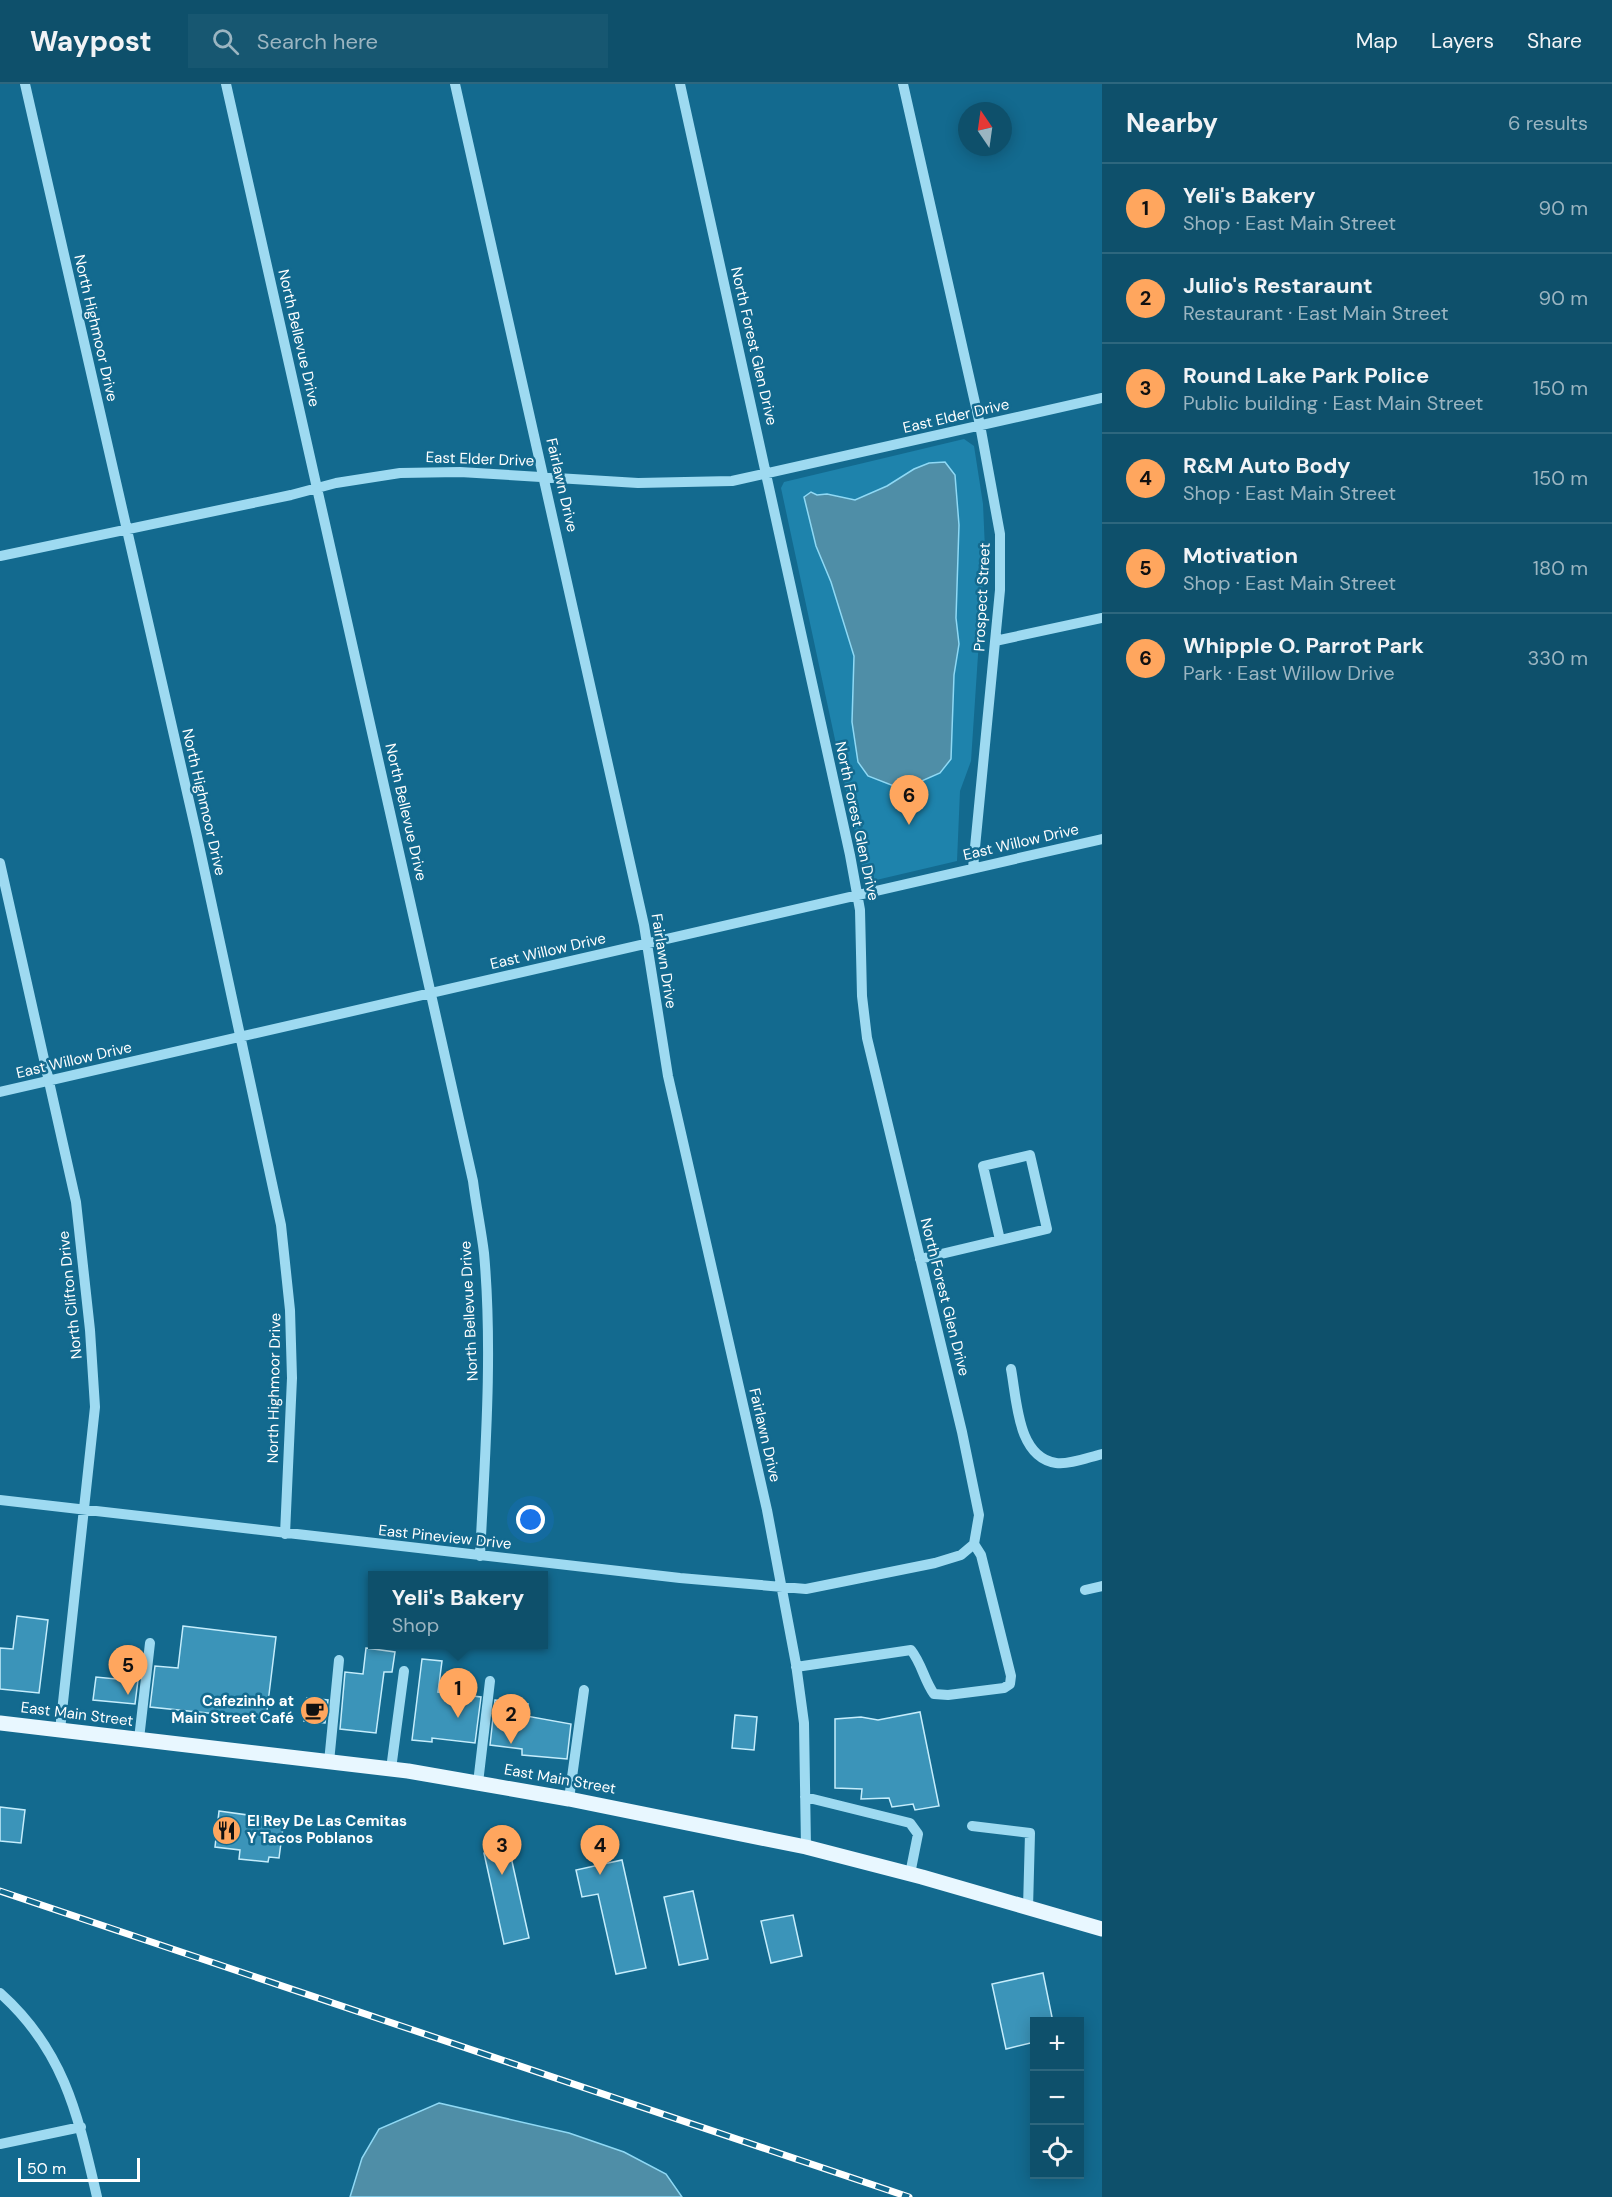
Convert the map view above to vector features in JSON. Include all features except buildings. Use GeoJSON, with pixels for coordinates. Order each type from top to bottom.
{"type":"FeatureCollection","features":[{"type":"Feature","properties":{"kind":"main road","name":"East Main Street"},"geometry":{"type":"LineString","coordinates":[[0,1724],[391,1769],[569,1799],[806,1847],[1102,1929]]}},
{"type":"Feature","properties":{"kind":"street","name":"North Highmoor Drive"},"geometry":{"type":"LineString","coordinates":[[25,84],[127,530],[281,1226],[290,1310],[292,1378],[285,1534]]}},
{"type":"Feature","properties":{"kind":"street","name":"North Bellevue Drive"},"geometry":{"type":"LineString","coordinates":[[226,84],[473,1180],[484,1253],[488,1393],[480,1556]]}},
{"type":"Feature","properties":{"kind":"street","name":"Fairlawn Drive"},"geometry":{"type":"LineString","coordinates":[[455,84],[545,477],[647,944],[668,1077],[764,1499],[796,1667],[804,1723],[806,1847]]}},
{"type":"Feature","properties":{"kind":"street","name":"North Forest Glen Drive"},"geometry":{"type":"LineString","coordinates":[[680,84],[767,474],[857,895],[862,996],[867,1038],[962,1432],[979,1515],[974,1544]]}},
{"type":"Feature","properties":{"kind":"street","name":"Prospect Street"},"geometry":{"type":"LineString","coordinates":[[903,84],[980,425],[1000,534],[1000,590],[973,868]]}},
{"type":"Feature","properties":{"kind":"street","name":"East Elder Drive"},"geometry":{"type":"LineString","coordinates":[[0,556],[317,488],[400,473],[460,472],[638,483],[732,481],[1102,398]]}},
{"type":"Feature","properties":{"kind":"street"},"geometry":{"type":"LineString","coordinates":[[995,641],[1102,618]]}},
{"type":"Feature","properties":{"kind":"street","name":"East Willow Drive"},"geometry":{"type":"LineString","coordinates":[[0,1092],[1102,839]]}},
{"type":"Feature","properties":{"kind":"street","name":"North Clifton Drive"},"geometry":{"type":"LineString","coordinates":[[0,863],[76,1202],[90,1330],[95,1407],[60,1730]]}},
{"type":"Feature","properties":{"kind":"street"},"geometry":{"type":"LineString","coordinates":[[920,1259],[1047,1229],[1030,1155],[983,1166],[1000,1240]]}},
{"type":"Feature","properties":{"kind":"street"},"geometry":{"type":"LineString","coordinates":[[1011,1369],[1026,1442],[1038,1457],[1058,1463],[1102,1454]]}},
{"type":"Feature","properties":{"kind":"street","name":"East Pineview Drive"},"geometry":{"type":"LineString","coordinates":[[0,1500],[480,1556],[806,1589],[921,1566],[962,1555],[974,1544]]}},
{"type":"Feature","properties":{"kind":"street"},"geometry":{"type":"LineString","coordinates":[[796,1667],[911,1650],[920,1661],[925,1682],[934,1694],[948,1695],[1004,1688],[1010,1684],[1011,1676],[981,1555],[974,1544]]}},
{"type":"Feature","properties":{"kind":"street"},"geometry":{"type":"LineString","coordinates":[[1085,1590],[1102,1586]]}},
{"type":"Feature","properties":{"kind":"street"},"geometry":{"type":"LineString","coordinates":[[139,1739],[150,1642]]}},
{"type":"Feature","properties":{"kind":"street"},"geometry":{"type":"LineString","coordinates":[[329,1762],[339,1660]]}},
{"type":"Feature","properties":{"kind":"street"},"geometry":{"type":"LineString","coordinates":[[391,1769],[404,1671]]}},
{"type":"Feature","properties":{"kind":"street"},"geometry":{"type":"LineString","coordinates":[[478,1783],[490,1681]]}},
{"type":"Feature","properties":{"kind":"street"},"geometry":{"type":"LineString","coordinates":[[569,1799],[584,1690]]}},
{"type":"Feature","properties":{"kind":"street"},"geometry":{"type":"LineString","coordinates":[[805,1797],[910,1823],[918,1834],[910,1874]]}},
{"type":"Feature","properties":{"kind":"street"},"geometry":{"type":"LineString","coordinates":[[972,1826],[1030,1833],[1028,1908]]}},
{"type":"Feature","properties":{"kind":"street"},"geometry":{"type":"LineString","coordinates":[[0,1993],[36,2033],[64,2077],[81,2127],[97,2197]]}},
{"type":"Feature","properties":{"kind":"street"},"geometry":{"type":"LineString","coordinates":[[0,2144],[81,2127]]}},
{"type":"Feature","properties":{"kind":"shaded area"},"geometry":{"type":"Polygon","coordinates":[[[964,439],[974,446],[983,504],[985,549],[971,761],[960,791],[957,861],[872,881],[863,870],[781,488],[784,482],[964,439]]]}},
{"type":"Feature","properties":{"kind":"shaded area"},"geometry":{"type":"Polygon","coordinates":[[[945,462],[955,475],[959,525],[956,618],[959,644],[954,675],[951,759],[940,773],[908,787],[899,788],[868,776],[858,762],[852,722],[854,656],[831,582],[816,546],[804,497],[811,492],[817,495],[827,494],[855,500],[887,486],[914,469],[929,463],[945,462]]]}},
{"type":"Feature","properties":{"kind":"shaded area"},"geometry":{"type":"Polygon","coordinates":[[[439,2103],[569,2133],[624,2152],[666,2174],[682,2197],[350,2197],[362,2158],[379,2129],[439,2103]]]}},
{"type":"Feature","properties":{"kind":"railway"},"geometry":{"type":"LineString","coordinates":[[0,1891],[909,2197]]}},
{"type":"Feature","properties":{"kind":"place","name":"Whipple O. Parrot Park"},"geometry":{"type":"Point","coordinates":[909,825]}},
{"type":"Feature","properties":{"kind":"place","name":"Motivation"},"geometry":{"type":"Point","coordinates":[128,1695]}},
{"type":"Feature","properties":{"kind":"place","name":"Cafezinho at Main Street Café"},"geometry":{"type":"Point","coordinates":[315,1710]}},
{"type":"Feature","properties":{"kind":"place","name":"Yeli's Bakery"},"geometry":{"type":"Point","coordinates":[458,1718]}},
{"type":"Feature","properties":{"kind":"place","name":"Julio's Restaraunt"},"geometry":{"type":"Point","coordinates":[511,1744]}},
{"type":"Feature","properties":{"kind":"place","name":"El Rey De Las Cemitas Y Tacos Poblanos"},"geometry":{"type":"Point","coordinates":[226,1830]}},
{"type":"Feature","properties":{"kind":"place","name":"Round Lake Park Police"},"geometry":{"type":"Point","coordinates":[502,1875]}},
{"type":"Feature","properties":{"kind":"place","name":"R&M Auto Body"},"geometry":{"type":"Point","coordinates":[600,1875]}}]}
